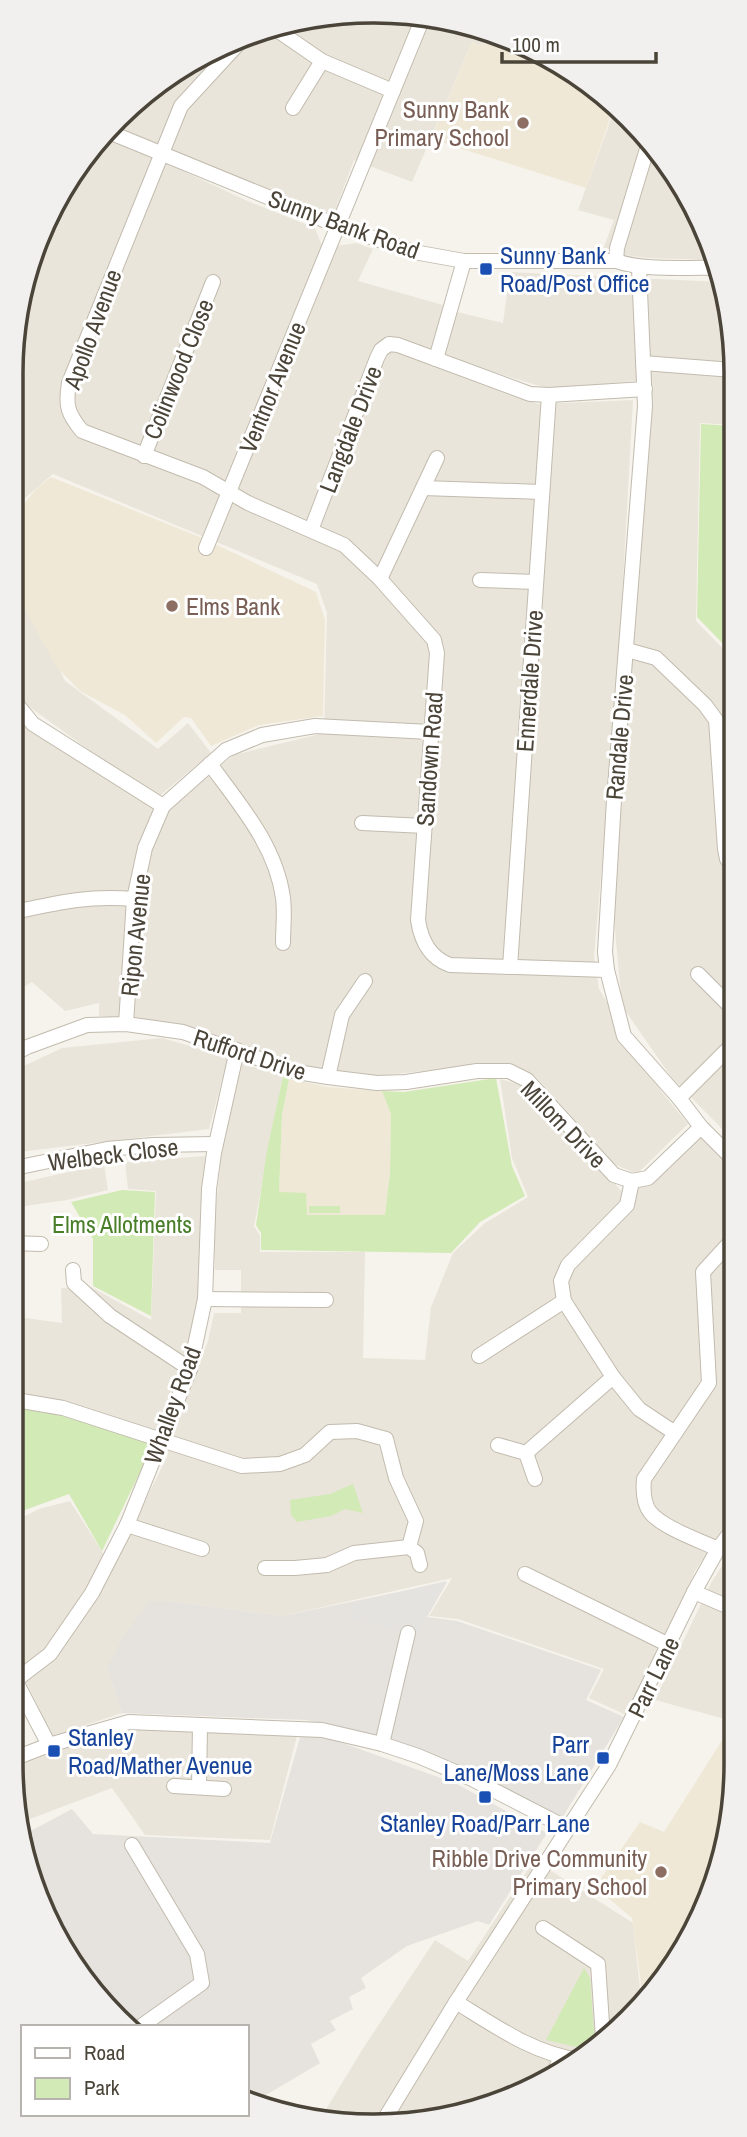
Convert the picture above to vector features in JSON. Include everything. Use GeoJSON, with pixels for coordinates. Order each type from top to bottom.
{"type":"FeatureCollection","features":[{"type":"Feature","properties":{"kind":"street","name":"Ventnor Avenue"},"geometry":{"type":"LineString","coordinates":[[206,548],[420,26]]}},
{"type":"Feature","properties":{"kind":"street"},"geometry":{"type":"LineString","coordinates":[[284,35],[322,61],[393,91]]}},
{"type":"Feature","properties":{"kind":"street","name":"Apollo Avenue"},"geometry":{"type":"LineString","coordinates":[[229,54],[181,106],[69,383],[66,400],[71,417],[82,431],[202,477],[229,493]]}},
{"type":"Feature","properties":{"kind":"street"},"geometry":{"type":"LineString","coordinates":[[293,108],[322,61]]}},
{"type":"Feature","properties":{"kind":"street","name":"Sunny Bank Road"},"geometry":{"type":"LineString","coordinates":[[116,135],[336,225],[414,252],[464,261],[616,261],[639,268],[708,268]]}},
{"type":"Feature","properties":{"kind":"street"},"geometry":{"type":"LineString","coordinates":[[616,261],[617,248],[646,153]]}},
{"type":"Feature","properties":{"kind":"street"},"geometry":{"type":"LineString","coordinates":[[436,359],[464,261]]}},
{"type":"Feature","properties":{"kind":"street","name":"Randale Drive"},"geometry":{"type":"LineString","coordinates":[[639,268],[645,389],[613,814],[607,970],[624,1037],[724,1150]]}},
{"type":"Feature","properties":{"kind":"street","name":"Colinwood Close"},"geometry":{"type":"LineString","coordinates":[[144,456],[213,282]]}},
{"type":"Feature","properties":{"kind":"street","name":"Langdale Drive"},"geometry":{"type":"LineString","coordinates":[[311,530],[381,350],[385,346],[393,344],[530,394],[549,396],[645,389]]}},
{"type":"Feature","properties":{"kind":"street"},"geometry":{"type":"LineString","coordinates":[[643,363],[724,369]]}},
{"type":"Feature","properties":{"kind":"street","name":"Ennerdale Drive"},"geometry":{"type":"LineString","coordinates":[[510,967],[549,396]]}},
{"type":"Feature","properties":{"kind":"street"},"geometry":{"type":"LineString","coordinates":[[380,579],[437,458]]}},
{"type":"Feature","properties":{"kind":"street"},"geometry":{"type":"LineString","coordinates":[[423,488],[542,492]]}},
{"type":"Feature","properties":{"kind":"street","name":"Sandown Road"},"geometry":{"type":"LineString","coordinates":[[229,493],[344,545],[380,579],[429,633],[436,646],[418,920],[422,938],[428,948],[438,959],[450,964],[607,970]]}},
{"type":"Feature","properties":{"kind":"street"},"geometry":{"type":"LineString","coordinates":[[480,580],[536,582]]}},
{"type":"Feature","properties":{"kind":"street"},"geometry":{"type":"LineString","coordinates":[[627,650],[656,658],[705,705],[716,720],[724,849]]}},
{"type":"Feature","properties":{"kind":"street"},"geometry":{"type":"LineString","coordinates":[[23,712],[33,724],[163,806]]}},
{"type":"Feature","properties":{"kind":"street","name":"Ripon Avenue"},"geometry":{"type":"LineString","coordinates":[[126,1024],[134,899],[145,848],[163,806],[226,750],[262,735],[315,726],[430,732]]}},
{"type":"Feature","properties":{"kind":"street"},"geometry":{"type":"LineString","coordinates":[[210,764],[263,837],[276,870],[283,899],[283,943]]}},
{"type":"Feature","properties":{"kind":"street"},"geometry":{"type":"LineString","coordinates":[[362,823],[425,826]]}},
{"type":"Feature","properties":{"kind":"street"},"geometry":{"type":"LineString","coordinates":[[23,910],[102,896],[134,899]]}},
{"type":"Feature","properties":{"kind":"street"},"geometry":{"type":"LineString","coordinates":[[698,974],[724,1000]]}},
{"type":"Feature","properties":{"kind":"street"},"geometry":{"type":"LineString","coordinates":[[328,1077],[342,1015],[365,981]]}},
{"type":"Feature","properties":{"kind":"street","name":"Rufford Drive"},"geometry":{"type":"LineString","coordinates":[[23,1049],[87,1025],[126,1024],[183,1032],[297,1072],[328,1077],[377,1083],[496,1071]]}},
{"type":"Feature","properties":{"kind":"street","name":"Whalley Road"},"geometry":{"type":"LineString","coordinates":[[23,1669],[50,1654],[92,1593],[127,1525],[190,1369],[205,1300],[209,1189],[215,1144],[237,1050]]}},
{"type":"Feature","properties":{"kind":"street"},"geometry":{"type":"LineString","coordinates":[[680,1098],[724,1053]]}},
{"type":"Feature","properties":{"kind":"street","name":"Millom Drive"},"geometry":{"type":"LineString","coordinates":[[496,1071],[509,1071],[527,1080],[614,1175],[632,1181]]}},
{"type":"Feature","properties":{"kind":"street"},"geometry":{"type":"LineString","coordinates":[[675,1433],[639,1409],[613,1377],[564,1301],[561,1281],[568,1265],[627,1205],[632,1181],[648,1178],[701,1127]]}},
{"type":"Feature","properties":{"kind":"street","name":"Welbeck Close"},"geometry":{"type":"LineString","coordinates":[[23,1166],[107,1149],[215,1144]]}},
{"type":"Feature","properties":{"kind":"street"},"geometry":{"type":"LineString","coordinates":[[23,1243],[41,1244]]}},
{"type":"Feature","properties":{"kind":"street"},"geometry":{"type":"LineString","coordinates":[[718,1549],[662,1522],[649,1512],[643,1494],[644,1479],[709,1383],[703,1272],[724,1249]]}},
{"type":"Feature","properties":{"kind":"street"},"geometry":{"type":"LineString","coordinates":[[73,1270],[74,1283],[110,1316],[190,1369]]}},
{"type":"Feature","properties":{"kind":"street"},"geometry":{"type":"LineString","coordinates":[[205,1300],[326,1300]]}},
{"type":"Feature","properties":{"kind":"street"},"geometry":{"type":"LineString","coordinates":[[479,1356],[564,1301]]}},
{"type":"Feature","properties":{"kind":"street"},"geometry":{"type":"LineString","coordinates":[[526,1453],[613,1377]]}},
{"type":"Feature","properties":{"kind":"street"},"geometry":{"type":"LineString","coordinates":[[23,1400],[63,1408],[242,1465],[280,1464],[305,1455],[330,1432],[357,1431],[386,1439],[396,1478],[416,1521],[409,1547]]}},
{"type":"Feature","properties":{"kind":"street"},"geometry":{"type":"LineString","coordinates":[[498,1445],[526,1453]]}},
{"type":"Feature","properties":{"kind":"street"},"geometry":{"type":"LineString","coordinates":[[526,1453],[535,1479]]}},
{"type":"Feature","properties":{"kind":"street"},"geometry":{"type":"LineString","coordinates":[[127,1525],[202,1549]]}},
{"type":"Feature","properties":{"kind":"street","name":"Parr Lane"},"geometry":{"type":"LineString","coordinates":[[388,2113],[456,2002],[609,1765],[694,1592],[724,1541]]}},
{"type":"Feature","properties":{"kind":"street"},"geometry":{"type":"LineString","coordinates":[[265,1568],[327,1565],[354,1553],[409,1547],[417,1553],[420,1565]]}},
{"type":"Feature","properties":{"kind":"street"},"geometry":{"type":"LineString","coordinates":[[524,1574],[669,1645]]}},
{"type":"Feature","properties":{"kind":"street"},"geometry":{"type":"LineString","coordinates":[[694,1592],[724,1605]]}},
{"type":"Feature","properties":{"kind":"street"},"geometry":{"type":"LineString","coordinates":[[383,1744],[408,1633]]}},
{"type":"Feature","properties":{"kind":"street"},"geometry":{"type":"LineString","coordinates":[[23,1694],[49,1745]]}},
{"type":"Feature","properties":{"kind":"street"},"geometry":{"type":"LineString","coordinates":[[23,1755],[129,1722],[309,1729],[345,1734],[383,1744],[452,1770],[567,1828]]}},
{"type":"Feature","properties":{"kind":"street"},"geometry":{"type":"LineString","coordinates":[[199,1787],[200,1725]]}},
{"type":"Feature","properties":{"kind":"street"},"geometry":{"type":"LineString","coordinates":[[174,1786],[224,1789]]}},
{"type":"Feature","properties":{"kind":"street"},"geometry":{"type":"LineString","coordinates":[[132,1844],[197,1954],[202,1983],[146,2025]]}},
{"type":"Feature","properties":{"kind":"street"},"geometry":{"type":"LineString","coordinates":[[543,1928],[598,1964],[602,2029]]}},
{"type":"Feature","properties":{"kind":"street"},"geometry":{"type":"LineString","coordinates":[[456,2002],[514,2037],[564,2057]]}},
{"type":"Feature","properties":{"kind":"shaded area"},"geometry":{"type":"Polygon","coordinates":[[[351,24],[396,24],[442,29],[484,40],[481,46],[472,42],[412,182],[354,160],[334,213],[305,209],[120,131],[160,95],[218,59],[261,41],[305,29],[351,24]]]}},
{"type":"Feature","properties":{"kind":"shaded area","name":"Sunny Bank Primary School"},"geometry":{"type":"Polygon","coordinates":[[[484,40],[529,59],[587,95],[611,115],[586,188],[431,139],[472,42],[481,46],[484,40]]]}},
{"type":"Feature","properties":{"kind":"shaded area"},"geometry":{"type":"Polygon","coordinates":[[[612,116],[637,142],[665,179],[688,218],[706,260],[648,258],[602,252],[614,220],[578,210],[612,116]]]}},
{"type":"Feature","properties":{"kind":"shaded area"},"geometry":{"type":"Polygon","coordinates":[[[113,139],[250,202],[315,228],[323,248],[356,243],[373,249],[358,281],[443,305],[432,348],[425,362],[538,404],[633,400],[616,707],[594,956],[599,989],[661,1091],[688,1124],[637,1174],[614,1164],[534,1075],[498,1063],[376,1076],[305,1068],[157,1022],[99,1016],[99,1003],[65,1011],[32,982],[23,987],[23,708],[148,805],[170,809],[234,755],[324,733],[327,613],[317,584],[53,474],[23,500],[23,374],[29,305],[41,261],[59,218],[82,179],[113,139]]]}},
{"type":"Feature","properties":{"kind":"shaded area"},"geometry":{"type":"Polygon","coordinates":[[[510,272],[712,282],[718,305],[723,351],[724,424],[700,423],[696,621],[724,650],[724,1131],[672,1078],[622,1006],[613,908],[649,385],[633,381],[553,390],[444,357],[457,312],[503,323],[510,272]]]}},
{"type":"Feature","properties":{"kind":"shaded area","name":"Elms Bank"},"geometry":{"type":"Polygon","coordinates":[[[51,477],[202,538],[316,592],[325,620],[323,716],[259,725],[211,746],[191,718],[184,717],[156,743],[125,715],[80,691],[56,666],[23,605],[23,505],[37,488],[51,477]]]}},
{"type":"Feature","properties":{"kind":"shaded area"},"geometry":{"type":"Polygon","coordinates":[[[23,593],[65,681],[158,749],[188,723],[211,753],[157,798],[23,700],[23,593]]]}},
{"type":"Feature","properties":{"kind":"shaded area"},"geometry":{"type":"Polygon","coordinates":[[[162,1038],[228,1057],[209,1129],[23,1152],[23,1066],[62,1048],[162,1038]]]}},
{"type":"Feature","properties":{"kind":"shaded area"},"geometry":{"type":"Polygon","coordinates":[[[238,1062],[283,1076],[254,1226],[260,1236],[260,1252],[365,1252],[363,1358],[425,1360],[431,1307],[453,1253],[485,1223],[528,1197],[512,1158],[500,1079],[528,1087],[624,1194],[641,1187],[699,1134],[724,1157],[724,1529],[695,1571],[667,1637],[626,1715],[589,1698],[604,1669],[458,1619],[429,1616],[452,1578],[282,1616],[168,1601],[107,1668],[122,1713],[53,1736],[23,1676],[23,1517],[39,1509],[70,1501],[112,1567],[167,1457],[174,1427],[208,1341],[214,1313],[241,1313],[241,1270],[215,1270],[214,1225],[224,1130],[238,1062]]]}},
{"type":"Feature","properties":{"kind":"shaded area"},"geometry":{"type":"Polygon","coordinates":[[[289,1079],[328,1087],[382,1091],[391,1113],[390,1172],[385,1215],[278,1215],[282,1115],[289,1079]]]}},
{"type":"Feature","properties":{"kind":"shaded area"},"geometry":{"type":"Polygon","coordinates":[[[205,1156],[200,1318],[159,1432],[23,1399],[23,1318],[62,1323],[61,1288],[91,1287],[151,1320],[156,1191],[128,1189],[125,1162],[205,1156]]]}},
{"type":"Feature","properties":{"kind":"shaded area"},"geometry":{"type":"Polygon","coordinates":[[[104,1164],[108,1190],[67,1200],[23,1206],[23,1182],[104,1164]]]}},
{"type":"Feature","properties":{"kind":"shaded area"},"geometry":{"type":"Polygon","coordinates":[[[724,1563],[724,1719],[655,1700],[711,1583],[724,1563]]]}},
{"type":"Feature","properties":{"kind":"shaded area"},"geometry":{"type":"Polygon","coordinates":[[[446,1581],[417,1635],[349,1619],[352,1603],[446,1581]]]}},
{"type":"Feature","properties":{"kind":"shaded area"},"geometry":{"type":"Polygon","coordinates":[[[447,1582],[427,1617],[457,1621],[601,1670],[586,1700],[624,1717],[562,1818],[435,1758],[368,1733],[305,1720],[122,1713],[107,1668],[122,1639],[149,1601],[168,1601],[282,1616],[447,1582]]]}},
{"type":"Feature","properties":{"kind":"shaded area"},"geometry":{"type":"Polygon","coordinates":[[[120,1728],[297,1736],[270,1840],[145,1835],[112,1788],[27,1820],[23,1762],[120,1728]]]}},
{"type":"Feature","properties":{"kind":"shaded area"},"geometry":{"type":"Polygon","coordinates":[[[320,1735],[455,1783],[547,1833],[489,1925],[478,1921],[407,1946],[361,1978],[366,1988],[349,1997],[353,2009],[330,2021],[336,2030],[311,2044],[320,2063],[263,2097],[248,2091],[248,2025],[140,2025],[125,2012],[95,1977],[59,1919],[41,1876],[29,1832],[72,1809],[93,1834],[270,1843],[300,1737],[320,1735]]]}},
{"type":"Feature","properties":{"kind":"shaded area","name":"Ribble Drive Community Primary School"},"geometry":{"type":"Polygon","coordinates":[[[724,1737],[721,1809],[706,1876],[677,1939],[642,1989],[632,1918],[595,1887],[640,1822],[664,1832],[724,1737]]]}},
{"type":"Feature","properties":{"kind":"shaded area"},"geometry":{"type":"Polygon","coordinates":[[[534,1860],[633,1923],[640,1991],[622,2012],[587,2042],[549,2067],[508,2088],[442,2108],[419,2111],[374,2114],[325,2111],[435,1940],[468,1961],[534,1860]]]}},
{"type":"Feature","properties":{"kind":"green space"},"geometry":{"type":"Polygon","coordinates":[[[701,424],[724,425],[724,645],[697,617],[701,424]]]}},
{"type":"Feature","properties":{"kind":"green space"},"geometry":{"type":"Polygon","coordinates":[[[283,1077],[289,1079],[282,1115],[279,1192],[306,1193],[307,1215],[385,1215],[390,1172],[391,1114],[382,1091],[404,1092],[496,1078],[512,1166],[525,1196],[480,1222],[451,1253],[261,1250],[261,1233],[256,1225],[267,1150],[283,1077]]]}},
{"type":"Feature","properties":{"kind":"green space","name":"Elms Allotments"},"geometry":{"type":"Polygon","coordinates":[[[122,1190],[155,1192],[151,1316],[93,1286],[93,1239],[71,1202],[122,1190]]]}},
{"type":"Feature","properties":{"kind":"green space"},"geometry":{"type":"Polygon","coordinates":[[[309,1206],[340,1206],[340,1213],[309,1213],[309,1206]]]}},
{"type":"Feature","properties":{"kind":"green space"},"geometry":{"type":"Polygon","coordinates":[[[23,1408],[55,1414],[151,1444],[102,1551],[69,1494],[23,1511],[23,1408]]]}},
{"type":"Feature","properties":{"kind":"green space"},"geometry":{"type":"Polygon","coordinates":[[[353,1484],[363,1513],[345,1509],[331,1516],[297,1522],[291,1515],[290,1500],[330,1494],[353,1484]]]}},
{"type":"Feature","properties":{"kind":"green space"},"geometry":{"type":"Polygon","coordinates":[[[584,1968],[590,1978],[594,2036],[579,2047],[546,2040],[584,1968]]]}},
{"type":"Feature","properties":{"kind":"place","name":"Sunny Bank Primary School"},"geometry":{"type":"Point","coordinates":[523,123]}},
{"type":"Feature","properties":{"kind":"place","name":"Sunny Bank Road/Post Office"},"geometry":{"type":"Point","coordinates":[486,269]}},
{"type":"Feature","properties":{"kind":"place","name":"Elms Bank"},"geometry":{"type":"Point","coordinates":[172,606]}},
{"type":"Feature","properties":{"kind":"place","name":"Stanley Road/Mather Avenue"},"geometry":{"type":"Point","coordinates":[54,1751]}},
{"type":"Feature","properties":{"kind":"place","name":"Parr Lane/Moss Lane"},"geometry":{"type":"Point","coordinates":[603,1758]}},
{"type":"Feature","properties":{"kind":"place","name":"Stanley Road/Parr Lane"},"geometry":{"type":"Point","coordinates":[485,1797]}},
{"type":"Feature","properties":{"kind":"place","name":"Ribble Drive Community Primary School"},"geometry":{"type":"Point","coordinates":[661,1872]}}]}
